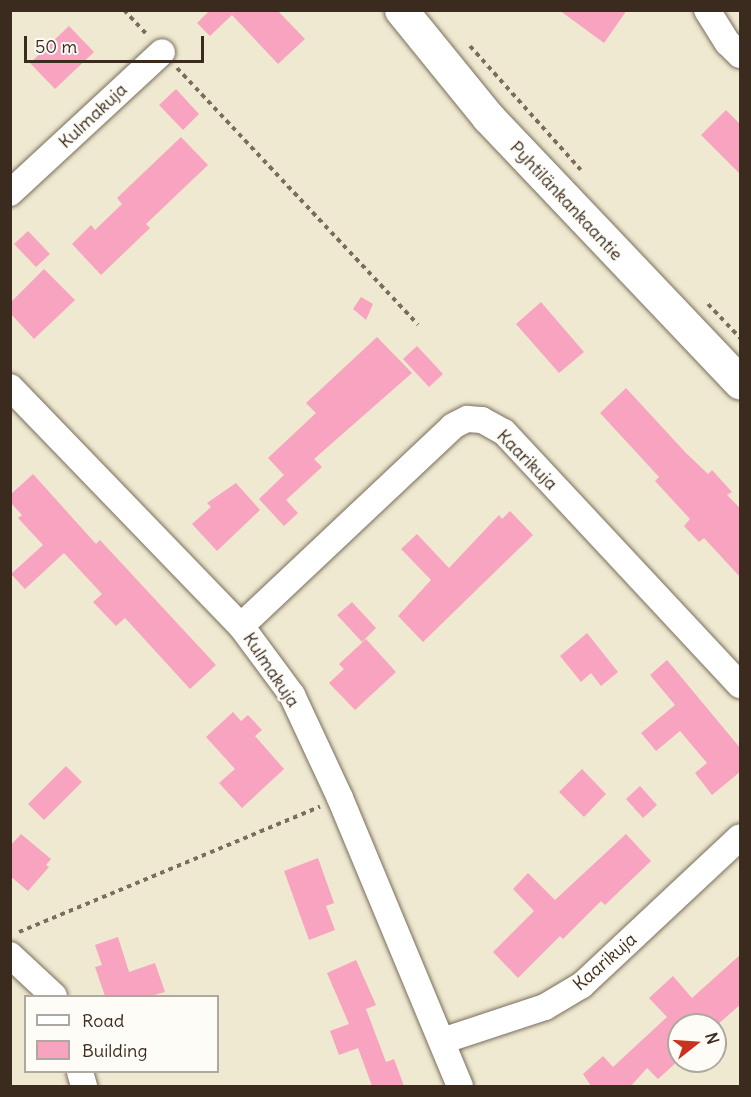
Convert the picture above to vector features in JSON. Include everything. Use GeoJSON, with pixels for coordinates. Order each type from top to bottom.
{"type":"FeatureCollection","features":[{"type":"Feature","properties":{"kind":"street","name":"Pyhtilänkankaantie"},"geometry":{"type":"LineString","coordinates":[[401,10],[510,141],[741,383]]}},
{"type":"Feature","properties":{"kind":"street"},"geometry":{"type":"LineString","coordinates":[[707,10],[728,43],[741,55]]}},
{"type":"Feature","properties":{"kind":"street","name":"Kulmakuja"},"geometry":{"type":"LineString","coordinates":[[10,193],[162,51]]}},
{"type":"Feature","properties":{"kind":"street","name":"Kulmakuja"},"geometry":{"type":"LineString","coordinates":[[10,387],[241,626],[292,694],[340,798],[460,1086]]}},
{"type":"Feature","properties":{"kind":"street","name":"Kaarikuja"},"geometry":{"type":"LineString","coordinates":[[241,626],[453,426],[466,419],[482,420],[504,432],[741,685]]}},
{"type":"Feature","properties":{"kind":"street","name":"Kaarikuja"},"geometry":{"type":"LineString","coordinates":[[442,1041],[545,1007],[582,985],[741,837]]}},
{"type":"Feature","properties":{"kind":"street"},"geometry":{"type":"LineString","coordinates":[[10,955],[53,995]]}},
{"type":"Feature","properties":{"kind":"path"},"geometry":{"type":"LineString","coordinates":[[124,10],[418,325]]}},
{"type":"Feature","properties":{"kind":"path"},"geometry":{"type":"LineString","coordinates":[[468,44],[584,173]]}},
{"type":"Feature","properties":{"kind":"path"},"geometry":{"type":"LineString","coordinates":[[701,297],[741,338]]}},
{"type":"Feature","properties":{"kind":"path"},"geometry":{"type":"LineString","coordinates":[[10,936],[340,798]]}},
{"type":"Feature","properties":{"kind":"building"},"geometry":{"type":"Polygon","coordinates":[[[210,10],[277,10],[305,39],[278,64],[232,15],[210,36],[197,23],[210,10]]]}},
{"type":"Feature","properties":{"kind":"building"},"geometry":{"type":"Polygon","coordinates":[[[559,10],[627,10],[604,43],[559,10]]]}},
{"type":"Feature","properties":{"kind":"building"},"geometry":{"type":"Polygon","coordinates":[[[69,26],[94,52],[55,89],[30,63],[69,26]]]}},
{"type":"Feature","properties":{"kind":"building"},"geometry":{"type":"Polygon","coordinates":[[[176,89],[199,114],[183,130],[159,105],[176,89]]]}},
{"type":"Feature","properties":{"kind":"building"},"geometry":{"type":"Polygon","coordinates":[[[726,110],[741,125],[741,175],[701,135],[726,110]]]}},
{"type":"Feature","properties":{"kind":"building"},"geometry":{"type":"Polygon","coordinates":[[[181,137],[208,165],[146,224],[150,228],[101,275],[72,244],[91,225],[95,230],[122,204],[117,198],[181,137]]]}},
{"type":"Feature","properties":{"kind":"building"},"geometry":{"type":"Polygon","coordinates":[[[28,231],[50,254],[36,267],[14,244],[28,231]]]}},
{"type":"Feature","properties":{"kind":"building"},"geometry":{"type":"Polygon","coordinates":[[[44,269],[75,300],[34,339],[11,314],[11,302],[44,269]]]}},
{"type":"Feature","properties":{"kind":"building"},"geometry":{"type":"Polygon","coordinates":[[[361,297],[373,304],[366,320],[353,309],[361,297]]]}},
{"type":"Feature","properties":{"kind":"building"},"geometry":{"type":"Polygon","coordinates":[[[541,302],[584,352],[559,373],[516,324],[541,302]]]}},
{"type":"Feature","properties":{"kind":"building"},"geometry":{"type":"Polygon","coordinates":[[[377,337],[412,373],[314,459],[322,467],[286,500],[298,513],[284,526],[259,499],[284,475],[268,458],[316,413],[306,403],[377,337]]]}},
{"type":"Feature","properties":{"kind":"building"},"geometry":{"type":"Polygon","coordinates":[[[417,346],[443,374],[429,387],[403,359],[417,346]]]}},
{"type":"Feature","properties":{"kind":"building"},"geometry":{"type":"Polygon","coordinates":[[[626,388],[686,453],[708,474],[712,470],[732,492],[727,495],[741,509],[741,578],[704,538],[699,542],[684,526],[690,519],[655,481],[659,477],[600,413],[626,388]]]}},
{"type":"Feature","properties":{"kind":"building"},"geometry":{"type":"Polygon","coordinates":[[[33,474],[96,544],[100,540],[216,665],[190,689],[125,618],[116,626],[93,602],[102,594],[64,553],[25,589],[11,574],[43,545],[18,518],[22,515],[10,502],[10,495],[33,474]]]}},
{"type":"Feature","properties":{"kind":"building"},"geometry":{"type":"Polygon","coordinates":[[[236,483],[260,510],[217,551],[192,524],[211,507],[207,503],[236,483]]]}},
{"type":"Feature","properties":{"kind":"building"},"geometry":{"type":"Polygon","coordinates":[[[510,511],[533,535],[423,642],[398,616],[431,580],[401,549],[417,534],[449,568],[499,515],[502,519],[510,511]]]}},
{"type":"Feature","properties":{"kind":"building"},"geometry":{"type":"Polygon","coordinates":[[[352,602],[376,628],[362,642],[337,615],[352,602]]]}},
{"type":"Feature","properties":{"kind":"building"},"geometry":{"type":"Polygon","coordinates":[[[587,633],[618,672],[601,686],[591,673],[581,682],[560,656],[587,633]]]}},
{"type":"Feature","properties":{"kind":"building"},"geometry":{"type":"Polygon","coordinates":[[[366,639],[396,672],[355,710],[329,683],[344,669],[339,664],[366,639]]]}},
{"type":"Feature","properties":{"kind":"building"},"geometry":{"type":"Polygon","coordinates":[[[667,660],[741,749],[741,771],[712,795],[695,773],[707,763],[680,731],[656,751],[641,733],[675,705],[650,675],[667,660]]]}},
{"type":"Feature","properties":{"kind":"building"},"geometry":{"type":"Polygon","coordinates":[[[233,712],[241,721],[248,715],[262,730],[255,736],[284,769],[242,808],[219,783],[235,769],[206,737],[233,712]]]}},
{"type":"Feature","properties":{"kind":"building"},"geometry":{"type":"Polygon","coordinates":[[[66,766],[82,782],[44,820],[28,804],[66,766]]]}},
{"type":"Feature","properties":{"kind":"building"},"geometry":{"type":"Polygon","coordinates":[[[582,769],[606,794],[584,817],[559,792],[582,769]]]}},
{"type":"Feature","properties":{"kind":"building"},"geometry":{"type":"Polygon","coordinates":[[[640,786],[657,805],[643,818],[626,799],[640,786]]]}},
{"type":"Feature","properties":{"kind":"building"},"geometry":{"type":"Polygon","coordinates":[[[21,834],[51,859],[46,865],[49,867],[28,891],[10,876],[10,846],[21,834]]]}},
{"type":"Feature","properties":{"kind":"building"},"geometry":{"type":"Polygon","coordinates":[[[626,834],[651,861],[605,905],[601,901],[563,939],[560,936],[518,978],[493,952],[534,911],[513,889],[528,873],[555,900],[626,834]]]}},
{"type":"Feature","properties":{"kind":"building"},"geometry":{"type":"Polygon","coordinates":[[[318,858],[334,903],[326,906],[335,930],[309,940],[284,871],[318,858]]]}},
{"type":"Feature","properties":{"kind":"building"},"geometry":{"type":"Polygon","coordinates":[[[118,937],[129,972],[155,963],[165,992],[154,995],[105,995],[95,967],[102,965],[95,945],[118,937]]]}},
{"type":"Feature","properties":{"kind":"building"},"geometry":{"type":"Polygon","coordinates":[[[741,954],[741,1004],[727,1016],[727,1013],[667,1013],[667,1017],[649,998],[673,976],[692,998],[741,954]]]}},
{"type":"Feature","properties":{"kind":"building"},"geometry":{"type":"Polygon","coordinates":[[[356,960],[376,1005],[366,1009],[386,1062],[394,1059],[404,1086],[372,1086],[358,1048],[339,1055],[330,1031],[349,1024],[327,973],[356,960]]]}},
{"type":"Feature","properties":{"kind":"building"},"geometry":{"type":"Polygon","coordinates":[[[667,1017],[667,1071],[658,1079],[647,1068],[631,1086],[591,1086],[583,1074],[603,1056],[613,1067],[667,1017]]]}}]}
